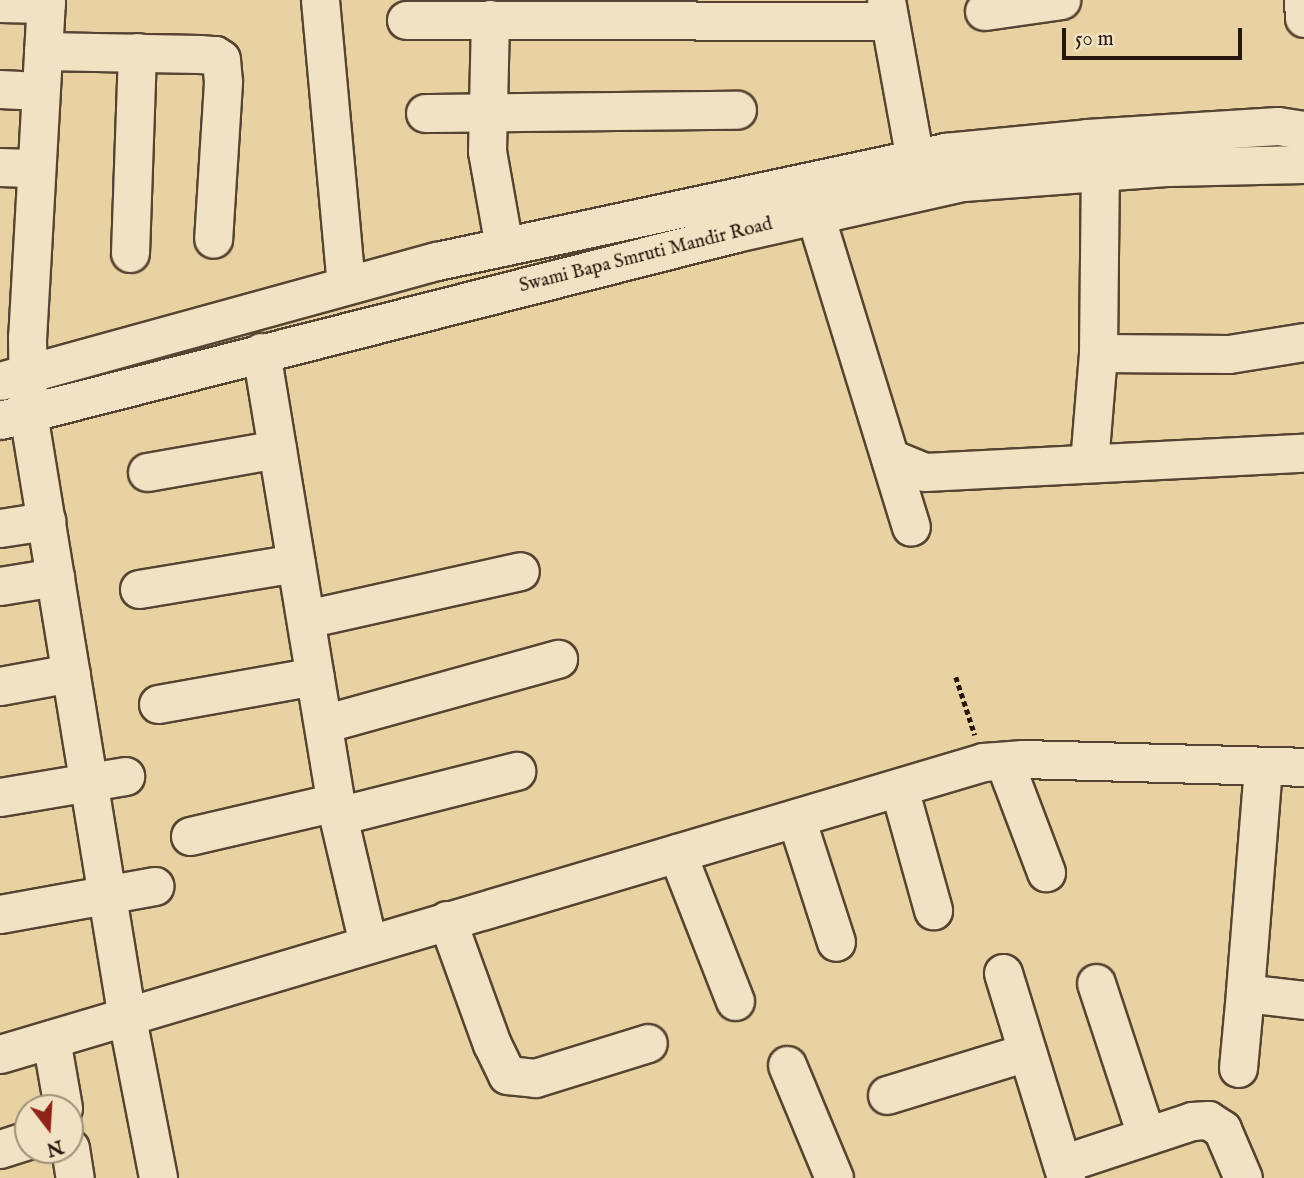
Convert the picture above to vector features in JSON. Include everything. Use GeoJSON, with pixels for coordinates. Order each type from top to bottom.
{"type":"FeatureCollection","features":[{"type":"Feature","properties":{"kind":"street"},"geometry":{"type":"LineString","coordinates":[[320,0],[346,285]]}},
{"type":"Feature","properties":{"kind":"street"},"geometry":{"type":"LineString","coordinates":[[984,10],[1061,0]]}},
{"type":"Feature","properties":{"kind":"street"},"geometry":{"type":"LineString","coordinates":[[1303,0],[1304,18]]}},
{"type":"Feature","properties":{"kind":"street"},"geometry":{"type":"LineString","coordinates":[[0,3],[46,2],[36,168],[13,377],[14,417],[46,521],[127,1018],[158,1178]]}},
{"type":"Feature","properties":{"kind":"street"},"geometry":{"type":"LineString","coordinates":[[406,20],[887,10],[918,175]]}},
{"type":"Feature","properties":{"kind":"street"},"geometry":{"type":"LineString","coordinates":[[490,19],[487,151],[504,246]]}},
{"type":"Feature","properties":{"kind":"street"},"geometry":{"type":"LineString","coordinates":[[43,51],[215,55],[220,59],[223,82],[213,239]]}},
{"type":"Feature","properties":{"kind":"street"},"geometry":{"type":"LineString","coordinates":[[130,253],[137,52]]}},
{"type":"Feature","properties":{"kind":"street"},"geometry":{"type":"LineString","coordinates":[[0,89],[40,91]]}},
{"type":"Feature","properties":{"kind":"street"},"geometry":{"type":"LineString","coordinates":[[425,113],[737,110]]}},
{"type":"Feature","properties":{"kind":"street"},"geometry":{"type":"LineString","coordinates":[[13,377],[346,285],[504,246],[918,175],[945,152],[1087,138],[1278,126],[1304,130]]}},
{"type":"Feature","properties":{"kind":"street","name":"Swami Bapa Smruti Mandir Road"},"geometry":{"type":"LineString","coordinates":[[14,417],[261,352],[815,215],[918,175],[963,182],[1100,172],[1304,164]]}},
{"type":"Feature","properties":{"kind":"street"},"geometry":{"type":"LineString","coordinates":[[0,167],[36,168]]}},
{"type":"Feature","properties":{"kind":"street"},"geometry":{"type":"LineString","coordinates":[[1089,463],[1098,353],[1100,172]]}},
{"type":"Feature","properties":{"kind":"street"},"geometry":{"type":"LineString","coordinates":[[815,215],[911,527]]}},
{"type":"Feature","properties":{"kind":"street"},"geometry":{"type":"LineString","coordinates":[[1098,353],[1229,354],[1304,342]]}},
{"type":"Feature","properties":{"kind":"street"},"geometry":{"type":"LineString","coordinates":[[261,352],[337,809],[368,944]]}},
{"type":"Feature","properties":{"kind":"street"},"geometry":{"type":"LineString","coordinates":[[146,472],[277,449]]}},
{"type":"Feature","properties":{"kind":"street"},"geometry":{"type":"LineString","coordinates":[[890,458],[924,472],[1304,453]]}},
{"type":"Feature","properties":{"kind":"street"},"geometry":{"type":"LineString","coordinates":[[0,528],[46,521]]}},
{"type":"Feature","properties":{"kind":"street"},"geometry":{"type":"LineString","coordinates":[[138,589],[296,563]]}},
{"type":"Feature","properties":{"kind":"street"},"geometry":{"type":"LineString","coordinates":[[306,619],[520,571]]}},
{"type":"Feature","properties":{"kind":"street"},"geometry":{"type":"LineString","coordinates":[[0,586],[55,577]]}},
{"type":"Feature","properties":{"kind":"street"},"geometry":{"type":"LineString","coordinates":[[323,724],[558,659]]}},
{"type":"Feature","properties":{"kind":"street"},"geometry":{"type":"LineString","coordinates":[[0,686],[71,673]]}},
{"type":"Feature","properties":{"kind":"street"},"geometry":{"type":"LineString","coordinates":[[158,704],[315,676]]}},
{"type":"Feature","properties":{"kind":"street"},"geometry":{"type":"LineString","coordinates":[[994,761],[1046,872]]}},
{"type":"Feature","properties":{"kind":"street"},"geometry":{"type":"LineString","coordinates":[[0,1054],[447,920],[994,761],[1304,767]]}},
{"type":"Feature","properties":{"kind":"street"},"geometry":{"type":"LineString","coordinates":[[1238,1068],[1263,767]]}},
{"type":"Feature","properties":{"kind":"street"},"geometry":{"type":"LineString","coordinates":[[190,836],[337,809],[516,771]]}},
{"type":"Feature","properties":{"kind":"street"},"geometry":{"type":"LineString","coordinates":[[0,797],[125,776]]}},
{"type":"Feature","properties":{"kind":"street"},"geometry":{"type":"LineString","coordinates":[[899,788],[933,910]]}},
{"type":"Feature","properties":{"kind":"street"},"geometry":{"type":"LineString","coordinates":[[796,818],[836,942]]}},
{"type":"Feature","properties":{"kind":"street"},"geometry":{"type":"LineString","coordinates":[[677,853],[735,1001]]}},
{"type":"Feature","properties":{"kind":"street"},"geometry":{"type":"LineString","coordinates":[[0,914],[154,886]]}},
{"type":"Feature","properties":{"kind":"street"},"geometry":{"type":"LineString","coordinates":[[447,920],[492,1044],[507,1075],[535,1078],[648,1043]]}},
{"type":"Feature","properties":{"kind":"street"},"geometry":{"type":"LineString","coordinates":[[1003,973],[1064,1171],[1146,1135],[1192,1121],[1208,1120],[1223,1129],[1243,1178]]}},
{"type":"Feature","properties":{"kind":"street"},"geometry":{"type":"LineString","coordinates":[[1096,983],[1146,1135]]}},
{"type":"Feature","properties":{"kind":"street"},"geometry":{"type":"LineString","coordinates":[[1245,993],[1304,1000]]}},
{"type":"Feature","properties":{"kind":"street"},"geometry":{"type":"LineString","coordinates":[[51,1039],[61,1094]]}},
{"type":"Feature","properties":{"kind":"street"},"geometry":{"type":"LineString","coordinates":[[887,1095],[1027,1052]]}},
{"type":"Feature","properties":{"kind":"street"},"geometry":{"type":"LineString","coordinates":[[787,1065],[834,1178]]}},
{"type":"Feature","properties":{"kind":"path"},"geometry":{"type":"LineString","coordinates":[[956,677],[994,761]]}}]}
